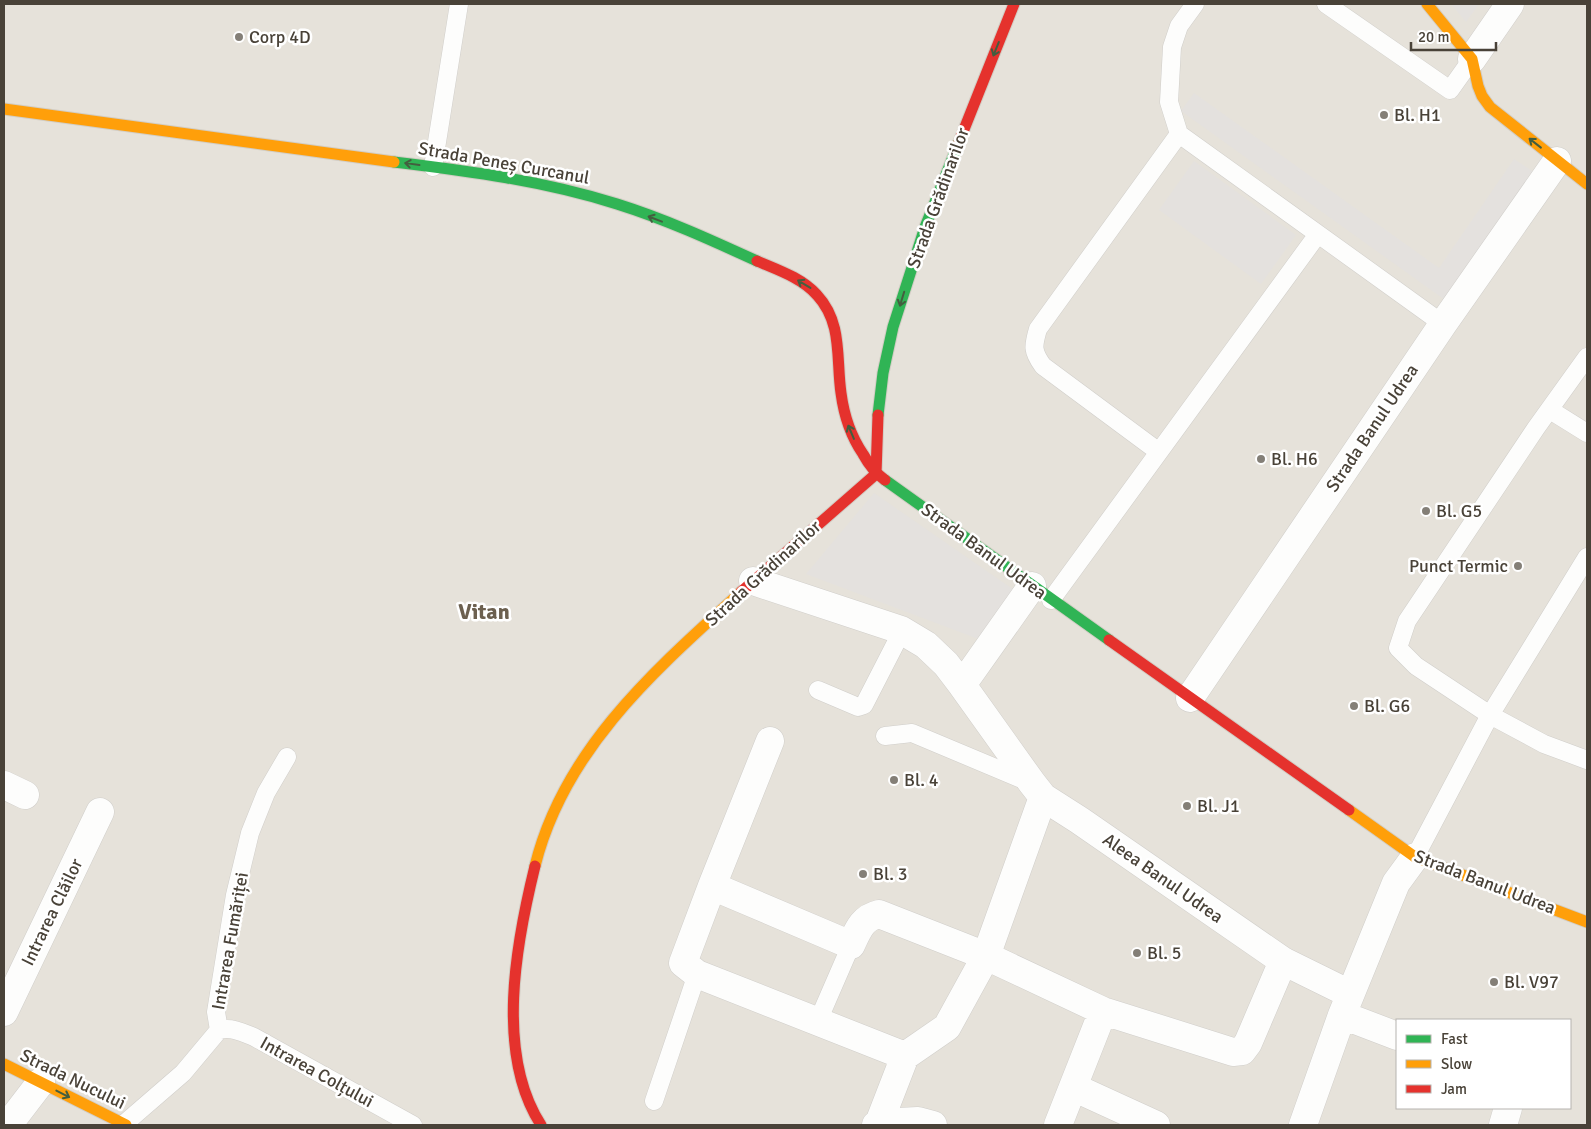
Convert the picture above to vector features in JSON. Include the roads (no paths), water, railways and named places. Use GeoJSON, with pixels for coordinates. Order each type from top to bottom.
{"type":"FeatureCollection","features":[{"type":"Feature","properties":{"kind":"street","name":"Strada Grădinarilor"},"geometry":{"type":"LineString","coordinates":[[541,1125],[523,1086],[516,1056],[513,1008],[518,957],[528,899],[546,829],[561,793],[588,752],[617,715],[675,653],[753,581],[876,474],[878,410],[883,373],[893,327],[925,226],[1014,4]]}},
{"type":"Feature","properties":{"kind":"street"},"geometry":{"type":"LineString","coordinates":[[1428,4],[1472,59],[1478,86],[1490,107],[1587,184]]}},
{"type":"Feature","properties":{"kind":"street"},"geometry":{"type":"LineString","coordinates":[[1472,59],[1510,4]]}},
{"type":"Feature","properties":{"kind":"street","name":"Strada Peneș Curcanul"},"geometry":{"type":"LineString","coordinates":[[4,109],[433,167],[541,184],[591,196],[692,233],[800,280],[825,301],[834,318],[843,411],[858,448],[876,474]]}},
{"type":"Feature","properties":{"kind":"street","name":"Strada Banul Udrea"},"geometry":{"type":"LineString","coordinates":[[1190,698],[1443,324],[1558,161]]}},
{"type":"Feature","properties":{"kind":"street","name":"Strada Banul Udrea"},"geometry":{"type":"LineString","coordinates":[[876,474],[1415,857],[1587,922]]}},
{"type":"Feature","properties":{"kind":"street"},"geometry":{"type":"LineString","coordinates":[[753,581],[902,631],[926,645],[946,664],[962,685],[1042,593]]}},
{"type":"Feature","properties":{"kind":"street","name":"Aleea Banul Udrea"},"geometry":{"type":"LineString","coordinates":[[962,685],[1037,790],[1346,1005],[1396,1035]]}},
{"type":"Feature","properties":{"kind":"street"},"geometry":{"type":"LineString","coordinates":[[770,741],[683,963],[697,974],[905,1056]]}},
{"type":"Feature","properties":{"kind":"street"},"geometry":{"type":"LineString","coordinates":[[934,1125],[918,1121],[878,1124],[905,1056],[947,1028],[986,956],[1037,790]]}},
{"type":"Feature","properties":{"kind":"street","name":"Intrarea Clăilor"},"geometry":{"type":"LineString","coordinates":[[4,1012],[100,812]]}},
{"type":"Feature","properties":{"kind":"street"},"geometry":{"type":"LineString","coordinates":[[1303,1125],[1346,1005],[1396,883],[1415,857]]}},
{"type":"Feature","properties":{"kind":"street"},"geometry":{"type":"LineString","coordinates":[[712,886],[851,945],[861,923],[871,916],[879,914],[986,956],[1103,1010],[1232,1052],[1242,1050],[1248,1043],[1283,961]]}},
{"type":"Feature","properties":{"kind":"street"},"geometry":{"type":"LineString","coordinates":[[1058,1125],[1103,1010]]}},
{"type":"Feature","properties":{"kind":"street","name":"Strada Nucului"},"geometry":{"type":"LineString","coordinates":[[4,1064],[125,1125]]}},
{"type":"Feature","properties":{"kind":"street"},"geometry":{"type":"LineString","coordinates":[[8,1125],[41,1082]]}},
{"type":"Feature","properties":{"kind":"street"},"geometry":{"type":"LineString","coordinates":[[1073,1087],[1156,1125]]}},
{"type":"Feature","properties":{"kind":"street"},"geometry":{"type":"LineString","coordinates":[[1503,1125],[1508,1109]]}},
{"type":"Feature","properties":{"kind":"lane"},"geometry":{"type":"LineString","coordinates":[[433,167],[458,4]]}},
{"type":"Feature","properties":{"kind":"lane"},"geometry":{"type":"LineString","coordinates":[[1195,4],[1179,26],[1172,47],[1169,102],[1179,134],[1443,324]]}},
{"type":"Feature","properties":{"kind":"lane"},"geometry":{"type":"LineString","coordinates":[[1326,4],[1450,90],[1472,59]]}},
{"type":"Feature","properties":{"kind":"lane"},"geometry":{"type":"LineString","coordinates":[[1159,452],[1043,366],[1035,355],[1034,344],[1038,328],[1179,134]]}},
{"type":"Feature","properties":{"kind":"lane"},"geometry":{"type":"LineString","coordinates":[[1042,593],[1159,452],[1318,234]]}},
{"type":"Feature","properties":{"kind":"lane"},"geometry":{"type":"LineString","coordinates":[[1587,358],[1536,428],[1407,621],[1398,648],[1416,666],[1490,715],[1544,744],[1587,760]]}},
{"type":"Feature","properties":{"kind":"lane"},"geometry":{"type":"LineString","coordinates":[[1550,410],[1587,433]]}},
{"type":"Feature","properties":{"kind":"lane"},"geometry":{"type":"LineString","coordinates":[[1415,857],[1490,715],[1587,557]]}},
{"type":"Feature","properties":{"kind":"lane"},"geometry":{"type":"LineString","coordinates":[[818,690],[858,707],[864,705],[902,631]]}},
{"type":"Feature","properties":{"kind":"lane"},"geometry":{"type":"LineString","coordinates":[[885,736],[912,733],[1037,790]]}},
{"type":"Feature","properties":{"kind":"lane","name":"Intrarea Fumăriței"},"geometry":{"type":"LineString","coordinates":[[125,1125],[183,1073],[219,1030],[216,1012],[235,895],[250,833],[266,793],[287,757]]}},
{"type":"Feature","properties":{"kind":"lane"},"geometry":{"type":"LineString","coordinates":[[818,1021],[851,945]]}},
{"type":"Feature","properties":{"kind":"lane"},"geometry":{"type":"LineString","coordinates":[[654,1101],[697,974]]}},
{"type":"Feature","properties":{"kind":"lane","name":"Intrarea Colțului"},"geometry":{"type":"LineString","coordinates":[[219,1030],[226,1028],[234,1029],[254,1037],[413,1125]]}},
{"type":"Feature","properties":{"kind":"place","name":"Corp 4D"},"geometry":{"type":"Point","coordinates":[239,37]}},
{"type":"Feature","properties":{"kind":"place","name":"Bl. H1"},"geometry":{"type":"Point","coordinates":[1384,115]}},
{"type":"Feature","properties":{"kind":"place","name":"Bl. H6"},"geometry":{"type":"Point","coordinates":[1261,459]}},
{"type":"Feature","properties":{"kind":"place","name":"Bl. G5"},"geometry":{"type":"Point","coordinates":[1426,511]}},
{"type":"Feature","properties":{"kind":"place","name":"Punct Termic"},"geometry":{"type":"Point","coordinates":[1518,566]}},
{"type":"Feature","properties":{"kind":"place","name":"Bl. G6"},"geometry":{"type":"Point","coordinates":[1354,706]}},
{"type":"Feature","properties":{"kind":"place","name":"Bl. 4"},"geometry":{"type":"Point","coordinates":[894,780]}},
{"type":"Feature","properties":{"kind":"place","name":"Bl. J1"},"geometry":{"type":"Point","coordinates":[1187,806]}},
{"type":"Feature","properties":{"kind":"place","name":"Bl. 3"},"geometry":{"type":"Point","coordinates":[863,874]}},
{"type":"Feature","properties":{"kind":"place","name":"Bl. 5"},"geometry":{"type":"Point","coordinates":[1137,953]}},
{"type":"Feature","properties":{"kind":"place","name":"Bl. V97"},"geometry":{"type":"Point","coordinates":[1494,982]}},
{"type":"Feature","properties":{"kind":"district","name":"Vitan"},"geometry":{"type":"Point","coordinates":[484,611]}}]}
